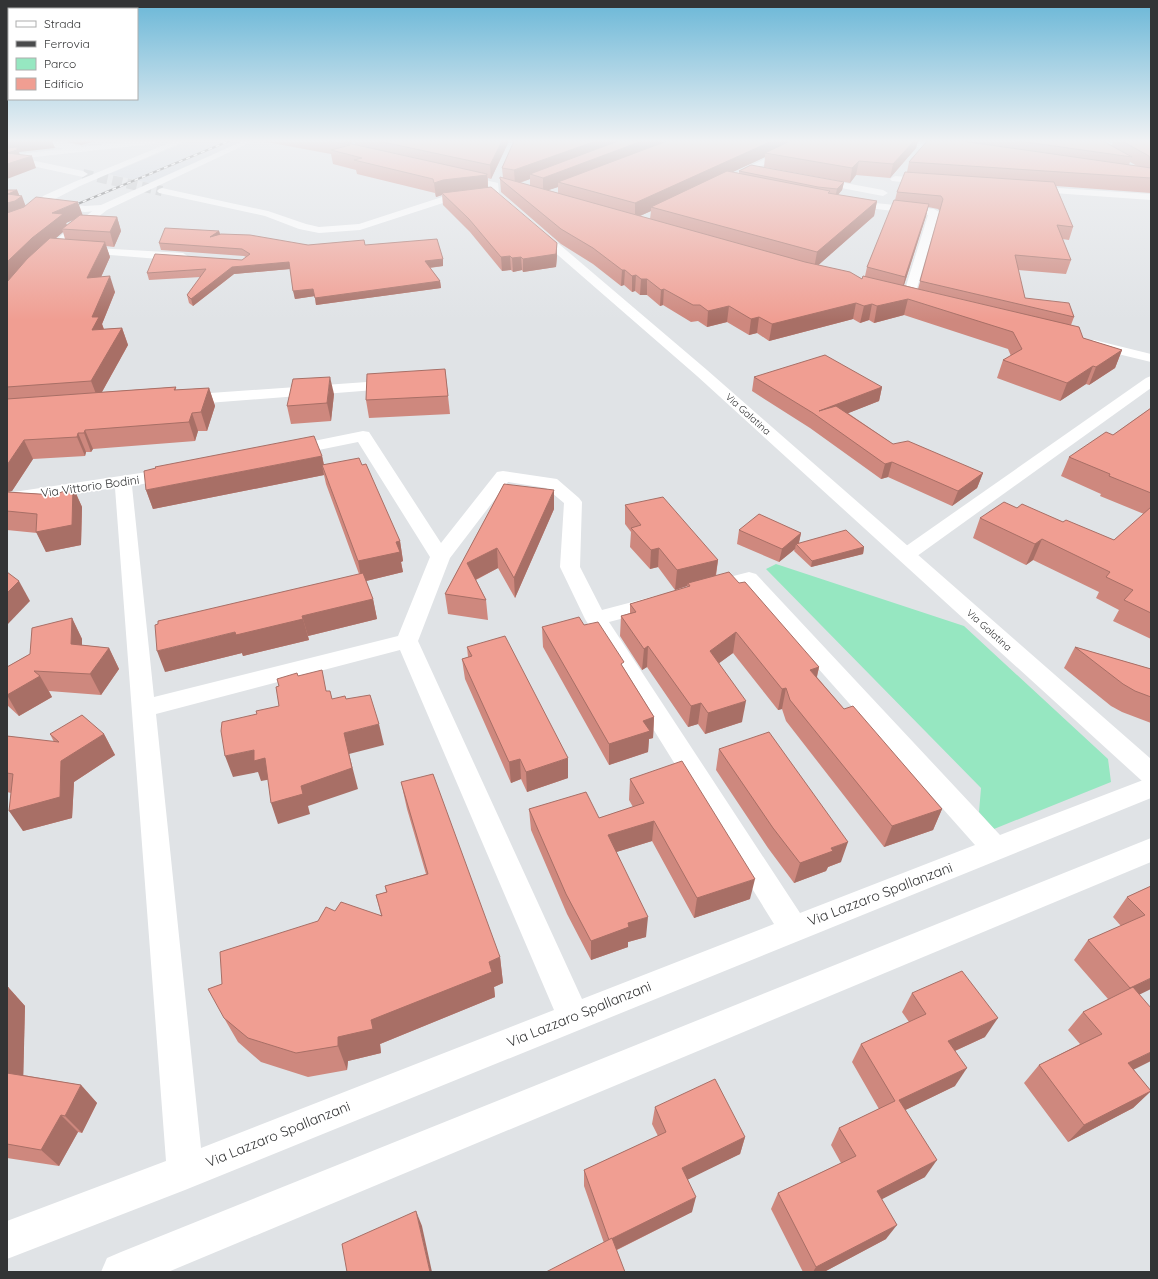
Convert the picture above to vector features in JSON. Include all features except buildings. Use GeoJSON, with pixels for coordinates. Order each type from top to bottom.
{"type":"FeatureCollection","features":[{"type":"Feature","properties":{"kind":"street"},"geometry":{"type":"LineString","coordinates":[[45,201],[39,207],[104,208]]}},
{"type":"Feature","properties":{"kind":"street"},"geometry":{"type":"LineString","coordinates":[[7,296],[13,279],[104,208],[120,201]]}},
{"type":"Feature","properties":{"kind":"street"},"geometry":{"type":"LineString","coordinates":[[210,201],[268,214],[303,227],[319,230],[360,227],[440,201]]}},
{"type":"Feature","properties":{"kind":"street","name":"Via Galatina"},"geometry":{"type":"LineString","coordinates":[[514,201],[702,373],[1151,774]]}},
{"type":"Feature","properties":{"kind":"street"},"geometry":{"type":"LineString","coordinates":[[871,206],[876,201]]}},
{"type":"Feature","properties":{"kind":"street"},"geometry":{"type":"LineString","coordinates":[[832,202],[934,212],[904,298],[923,302]]}},
{"type":"Feature","properties":{"kind":"street"},"geometry":{"type":"LineString","coordinates":[[53,248],[196,258]]}},
{"type":"Feature","properties":{"kind":"street"},"geometry":{"type":"LineString","coordinates":[[1082,341],[1151,358]]}},
{"type":"Feature","properties":{"kind":"street"},"geometry":{"type":"LineString","coordinates":[[906,555],[1151,381]]}},
{"type":"Feature","properties":{"kind":"street"},"geometry":{"type":"LineString","coordinates":[[164,401],[409,384]]}},
{"type":"Feature","properties":{"kind":"street"},"geometry":{"type":"LineString","coordinates":[[270,454],[363,436],[440,557]]}},
{"type":"Feature","properties":{"kind":"street","name":"Via Vittorio Bodini"},"geometry":{"type":"LineString","coordinates":[[7,498],[123,482],[193,469]]}},
{"type":"Feature","properties":{"kind":"street"},"geometry":{"type":"LineString","coordinates":[[573,1016],[407,641],[440,557],[503,476],[551,483],[573,502],[570,567],[596,619],[793,928]]}},
{"type":"Feature","properties":{"kind":"street"},"geometry":{"type":"LineString","coordinates":[[123,482],[185,1172]]}},
{"type":"Feature","properties":{"kind":"street"},"geometry":{"type":"LineString","coordinates":[[596,619],[749,578],[996,850]]}},
{"type":"Feature","properties":{"kind":"street"},"geometry":{"type":"LineString","coordinates":[[144,708],[407,641]]}},
{"type":"Feature","properties":{"kind":"street","name":"Via Lazzaro Spallanzani"},"geometry":{"type":"LineString","coordinates":[[7,1240],[185,1172],[793,928],[996,850],[1151,787]]}},
{"type":"Feature","properties":{"kind":"street"},"geometry":{"type":"LineString","coordinates":[[121,1272],[1151,850]]}},
{"type":"Feature","properties":{"kind":"green space"},"geometry":{"type":"Polygon","coordinates":[[[776,564],[964,626],[1108,759],[1111,782],[994,829],[979,812],[981,788],[766,569],[776,564]]]}},
{"type":"Feature","properties":{"kind":"railway"},"geometry":{"type":"LineString","coordinates":[[68,208],[86,201]]}}]}
